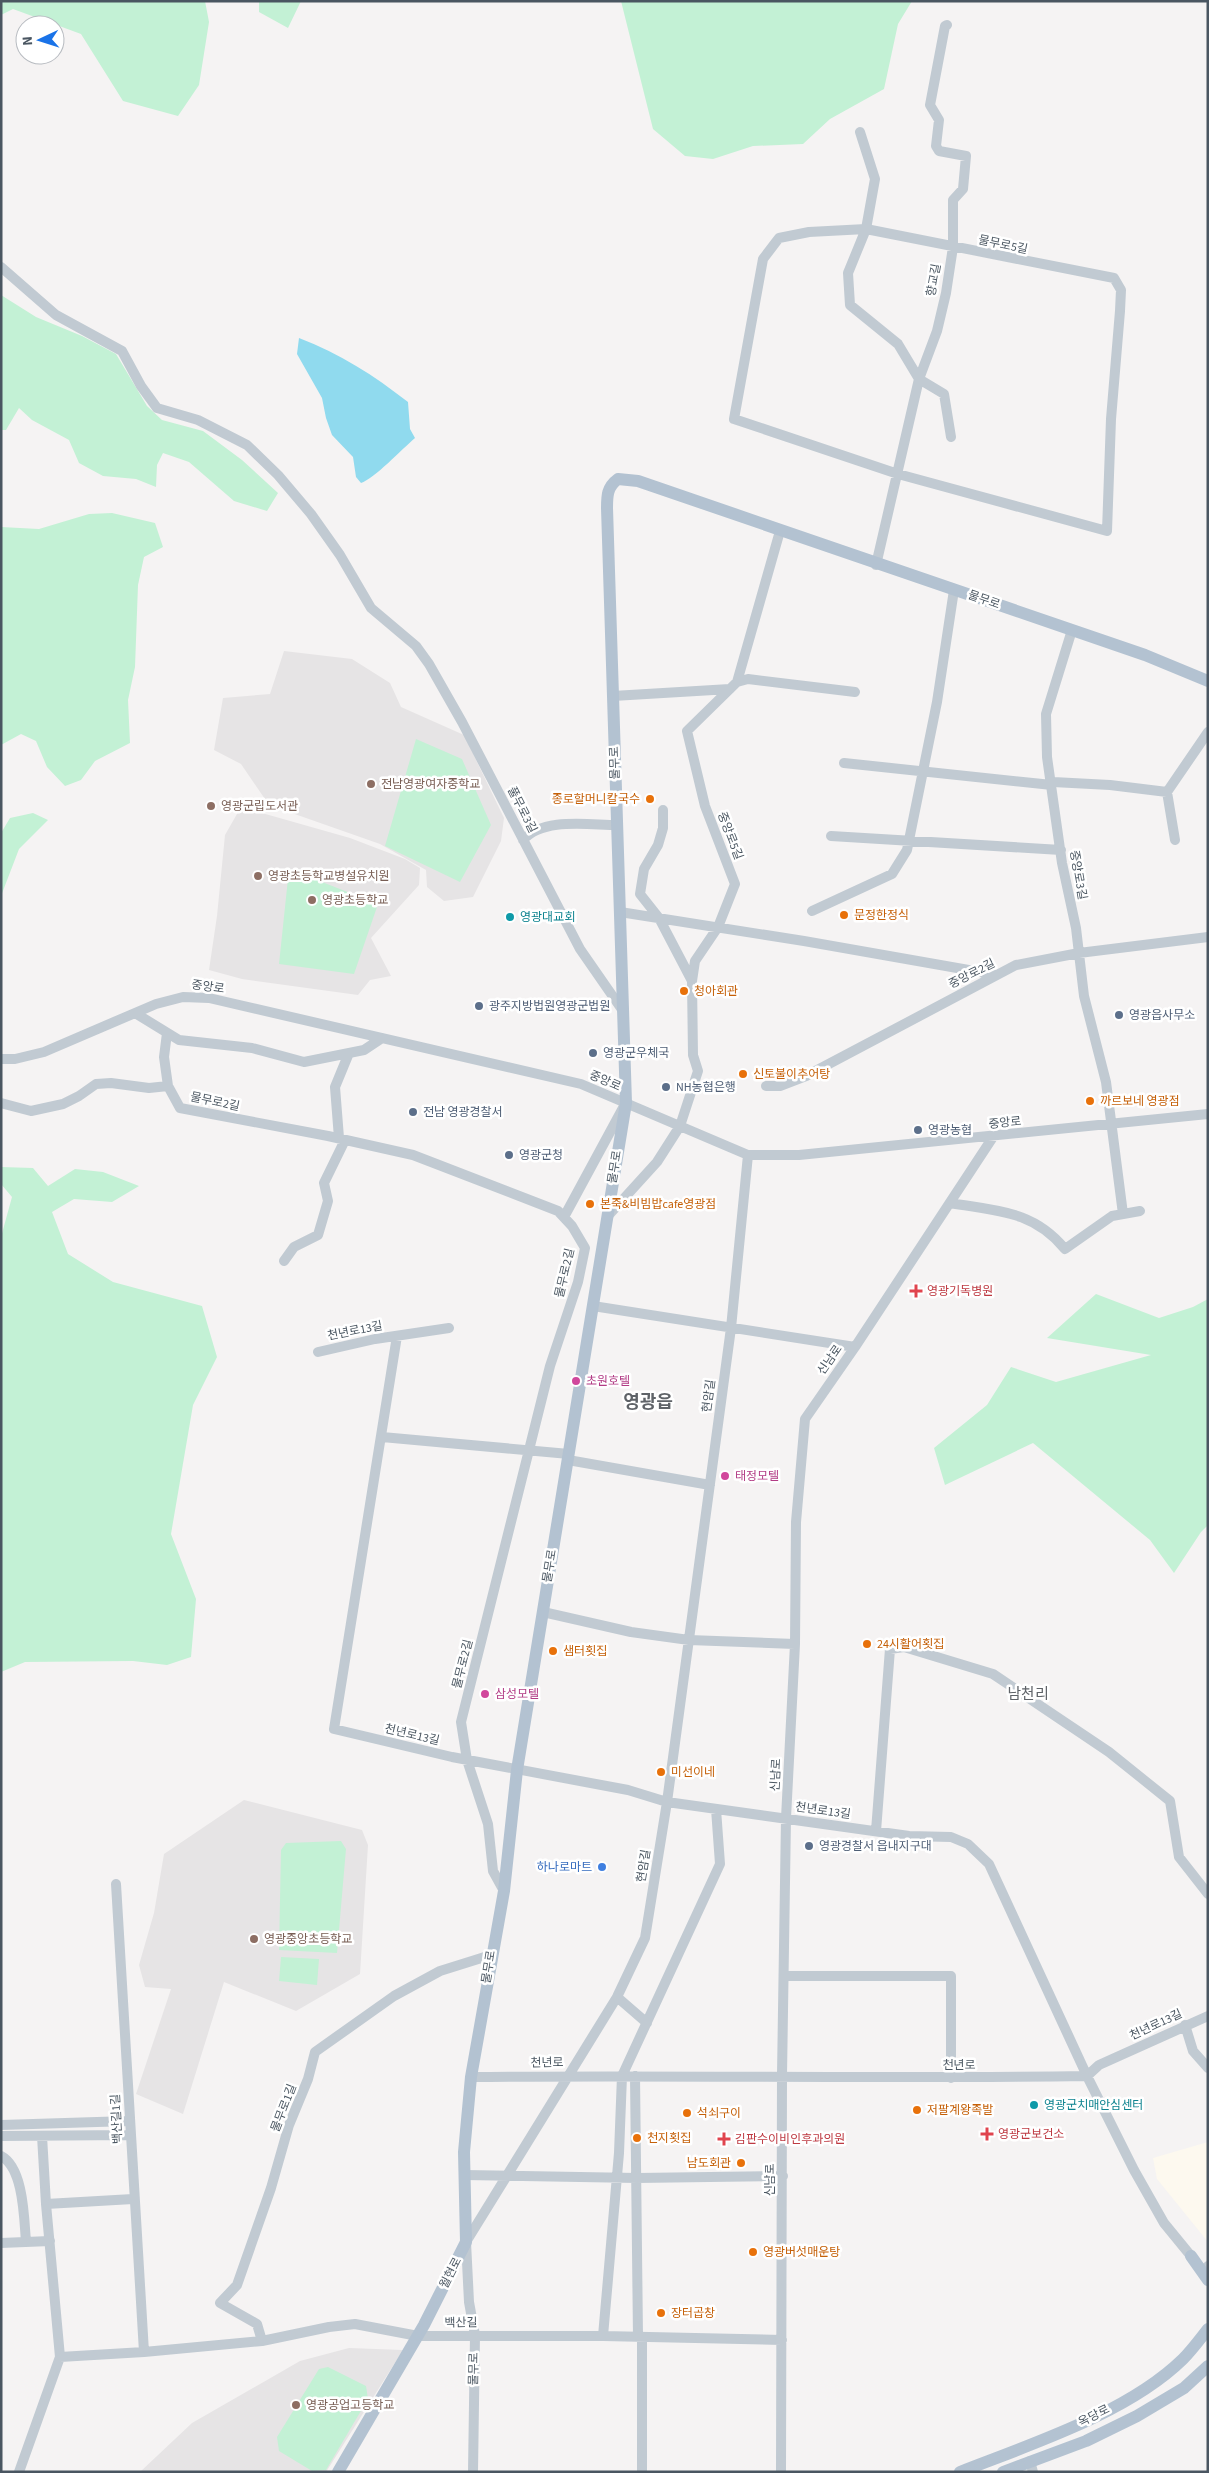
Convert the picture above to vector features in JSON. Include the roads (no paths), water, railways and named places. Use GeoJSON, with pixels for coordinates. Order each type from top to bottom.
{"type":"FeatureCollection","features":[{"type":"Feature","properties":{"kind":"main road","name":"물무로"},"geometry":{"type":"LineString","coordinates":[[466,2242],[464,2175],[466,2117],[471,2077],[491,1955],[504,1891],[517,1770],[626,1103],[607,492],[612,483],[618,479],[638,481],[1072,630],[1157,660],[1208,681]]}},
{"type":"Feature","properties":{"kind":"main road","name":"월현로"},"geometry":{"type":"LineString","coordinates":[[338,2472],[418,2336],[466,2242]]}},
{"type":"Feature","properties":{"kind":"main road"},"geometry":{"type":"LineString","coordinates":[[1191,2256],[1208,2267]]}},
{"type":"Feature","properties":{"kind":"main road"},"geometry":{"type":"LineString","coordinates":[[1191,2256],[1208,2280]]}},
{"type":"Feature","properties":{"kind":"main road","name":"옥당로"},"geometry":{"type":"LineString","coordinates":[[960,2472],[1088,2420],[1144,2389],[1183,2359],[1208,2329]]}},
{"type":"Feature","properties":{"kind":"main road","name":"옥당로"},"geometry":{"type":"LineString","coordinates":[[1003,2472],[1032,2466],[1137,2416],[1184,2388],[1205,2371]]}},
{"type":"Feature","properties":{"kind":"street","name":"향교길"},"geometry":{"type":"LineString","coordinates":[[876,564],[919,379],[937,330],[953,246],[953,200],[963,189],[966,156],[939,151],[936,146],[939,120],[930,105],[945,26],[947,25]]}},
{"type":"Feature","properties":{"kind":"street"},"geometry":{"type":"LineString","coordinates":[[860,132],[875,179],[866,229],[848,273],[850,305],[898,344],[919,379],[944,394],[951,437]]}},
{"type":"Feature","properties":{"kind":"street","name":"물무로5길"},"geometry":{"type":"LineString","coordinates":[[866,229],[953,246],[1114,278],[1121,290],[1112,419],[1107,531],[898,474],[734,419],[763,259],[779,238],[809,232],[866,229]]}},
{"type":"Feature","properties":{"kind":"street","name":"풀무로3길"},"geometry":{"type":"LineString","coordinates":[[1,267],[56,314],[122,351],[141,386],[157,408],[198,420],[247,445],[278,475],[311,514],[340,555],[371,608],[416,646],[429,664],[462,722],[580,949],[623,1011]]}},
{"type":"Feature","properties":{"kind":"street"},"geometry":{"type":"LineString","coordinates":[[734,686],[780,531]]}},
{"type":"Feature","properties":{"kind":"street"},"geometry":{"type":"LineString","coordinates":[[812,911],[892,874],[907,850],[937,702],[954,590]]}},
{"type":"Feature","properties":{"kind":"street","name":"중앙로3길"},"geometry":{"type":"LineString","coordinates":[[1072,630],[1046,714],[1047,757],[1079,953],[1084,996],[1106,1082],[1122,1214]]}},
{"type":"Feature","properties":{"kind":"street"},"geometry":{"type":"LineString","coordinates":[[613,696],[734,686],[748,679],[855,692]]}},
{"type":"Feature","properties":{"kind":"street","name":"중앙로5길"},"geometry":{"type":"LineString","coordinates":[[607,1217],[656,1162],[680,1126],[698,1071],[693,1055],[692,981],[695,961],[718,927],[735,884],[704,806],[688,731],[734,686]]}},
{"type":"Feature","properties":{"kind":"street"},"geometry":{"type":"LineString","coordinates":[[1175,840],[1167,792],[1208,732]]}},
{"type":"Feature","properties":{"kind":"street"},"geometry":{"type":"LineString","coordinates":[[844,763],[1052,784],[1110,785],[1167,792]]}},
{"type":"Feature","properties":{"kind":"street"},"geometry":{"type":"LineString","coordinates":[[663,810],[663,828],[658,845],[644,870],[640,894],[659,918],[692,981]]}},
{"type":"Feature","properties":{"kind":"street"},"geometry":{"type":"LineString","coordinates":[[523,840],[530,833],[554,826],[617,825]]}},
{"type":"Feature","properties":{"kind":"street"},"geometry":{"type":"LineString","coordinates":[[831,836],[1061,850]]}},
{"type":"Feature","properties":{"kind":"street"},"geometry":{"type":"LineString","coordinates":[[620,912],[997,975]]}},
{"type":"Feature","properties":{"kind":"street","name":"중앙로2길"},"geometry":{"type":"LineString","coordinates":[[766,1086],[780,1086],[806,1076],[1016,965],[1079,953],[1208,937]]}},
{"type":"Feature","properties":{"kind":"street","name":"중앙로"},"geometry":{"type":"LineString","coordinates":[[1,1059],[15,1060],[44,1052],[156,1004],[183,997],[209,998],[581,1084],[748,1155],[798,1156],[1208,1114]]}},
{"type":"Feature","properties":{"kind":"street"},"geometry":{"type":"LineString","coordinates":[[135,1013],[178,1040],[252,1048],[304,1062],[364,1050],[382,1038]]}},
{"type":"Feature","properties":{"kind":"street"},"geometry":{"type":"LineString","coordinates":[[1,1104],[31,1111],[63,1104],[96,1084],[111,1083],[149,1088],[168,1086],[164,1057],[167,1033]]}},
{"type":"Feature","properties":{"kind":"street"},"geometry":{"type":"LineString","coordinates":[[284,1260],[294,1247],[318,1235],[328,1201],[324,1183],[342,1139],[336,1087],[349,1053]]}},
{"type":"Feature","properties":{"kind":"street","name":"물무로2길"},"geometry":{"type":"LineString","coordinates":[[168,1086],[180,1108],[342,1139],[413,1155],[536,1200],[558,1210],[572,1226],[585,1248],[578,1282],[550,1366],[461,1722],[467,1760],[488,1824],[493,1871],[504,1891]]}},
{"type":"Feature","properties":{"kind":"street"},"geometry":{"type":"LineString","coordinates":[[564,1217],[626,1103]]}},
{"type":"Feature","properties":{"kind":"street","name":"신남로"},"geometry":{"type":"LineString","coordinates":[[781,2472],[782,2075],[786,1818],[795,1644],[796,1522],[804,1419],[855,1347],[993,1136]]}},
{"type":"Feature","properties":{"kind":"street","name":"현암길"},"geometry":{"type":"LineString","coordinates":[[567,2076],[617,1997],[645,1938],[667,1802],[731,1328],[748,1155]]}},
{"type":"Feature","properties":{"kind":"street"},"geometry":{"type":"LineString","coordinates":[[950,1203],[1020,1215],[1040,1225],[1054,1236],[1064,1249],[1112,1216],[1140,1211]]}},
{"type":"Feature","properties":{"kind":"street"},"geometry":{"type":"LineString","coordinates":[[593,1306],[855,1347]]}},
{"type":"Feature","properties":{"kind":"street","name":"천년로13길"},"geometry":{"type":"LineString","coordinates":[[318,1352],[397,1336],[449,1328]]}},
{"type":"Feature","properties":{"kind":"street","name":"천년로13길"},"geometry":{"type":"LineString","coordinates":[[397,1336],[334,1729],[467,1760],[628,1790],[667,1802],[909,1836],[951,1837],[968,1844],[989,1864],[1087,2076],[1099,2065],[1208,2016]]}},
{"type":"Feature","properties":{"kind":"street"},"geometry":{"type":"LineString","coordinates":[[382,1437],[529,1451],[710,1484]]}},
{"type":"Feature","properties":{"kind":"street"},"geometry":{"type":"LineString","coordinates":[[543,1612],[632,1632],[688,1640],[795,1644]]}},
{"type":"Feature","properties":{"kind":"street"},"geometry":{"type":"LineString","coordinates":[[876,1831],[890,1649],[904,1647],[993,1674],[1048,1709],[1140,1777],[1170,1802],[1179,1857],[1208,1894]]}},
{"type":"Feature","properties":{"kind":"street"},"geometry":{"type":"LineString","coordinates":[[603,2336],[622,2076],[720,1864],[716,1809]]}},
{"type":"Feature","properties":{"kind":"street","name":"백산길1길"},"geometry":{"type":"LineString","coordinates":[[116,1884],[144,2352]]}},
{"type":"Feature","properties":{"kind":"street","name":"물무로1길"},"geometry":{"type":"LineString","coordinates":[[262,2341],[256,2324],[220,2303],[237,2285],[271,2188],[288,2125],[308,2080],[315,2052],[394,1996],[440,1971],[491,1955]]}},
{"type":"Feature","properties":{"kind":"street"},"geometry":{"type":"LineString","coordinates":[[784,1976],[951,1976],[951,2078]]}},
{"type":"Feature","properties":{"kind":"street"},"geometry":{"type":"LineString","coordinates":[[617,1997],[647,2023]]}},
{"type":"Feature","properties":{"kind":"street"},"geometry":{"type":"LineString","coordinates":[[1185,2025],[1193,2051],[1208,2068]]}},
{"type":"Feature","properties":{"kind":"street","name":"천년로"},"geometry":{"type":"LineString","coordinates":[[471,2077],[782,2075],[951,2078],[1087,2076]]}},
{"type":"Feature","properties":{"kind":"street","name":"월현로"},"geometry":{"type":"LineString","coordinates":[[466,2242],[508,2176],[567,2076]]}},
{"type":"Feature","properties":{"kind":"street"},"geometry":{"type":"LineString","coordinates":[[635,2076],[642,2472]]}},
{"type":"Feature","properties":{"kind":"street"},"geometry":{"type":"LineString","coordinates":[[1087,2076],[1134,2170],[1164,2223],[1191,2256]]}},
{"type":"Feature","properties":{"kind":"street"},"geometry":{"type":"LineString","coordinates":[[1,2125],[129,2121]]}},
{"type":"Feature","properties":{"kind":"street"},"geometry":{"type":"LineString","coordinates":[[1,2136],[130,2135]]}},
{"type":"Feature","properties":{"kind":"street"},"geometry":{"type":"LineString","coordinates":[[19,2472],[60,2357],[46,2204],[42,2136]]}},
{"type":"Feature","properties":{"kind":"street"},"geometry":{"type":"LineString","coordinates":[[1,2156],[14,2168],[19,2180],[26,2242]]}},
{"type":"Feature","properties":{"kind":"street"},"geometry":{"type":"LineString","coordinates":[[464,2175],[637,2178],[782,2176]]}},
{"type":"Feature","properties":{"kind":"street"},"geometry":{"type":"LineString","coordinates":[[46,2204],[134,2199]]}},
{"type":"Feature","properties":{"kind":"street"},"geometry":{"type":"LineString","coordinates":[[1,2243],[50,2241]]}},
{"type":"Feature","properties":{"kind":"street","name":"물무로"},"geometry":{"type":"LineString","coordinates":[[466,2242],[469,2302],[474,2335],[473,2472]]}},
{"type":"Feature","properties":{"kind":"street","name":"백산길"},"geometry":{"type":"LineString","coordinates":[[60,2357],[144,2352],[262,2341],[346,2325],[361,2325],[418,2336],[603,2336],[782,2340]]}},
{"type":"Feature","properties":{"kind":"water"},"geometry":{"type":"Polygon","coordinates":[[[299,338],[329,351],[356,366],[408,402],[410,429],[415,438],[380,470],[361,483],[356,477],[353,457],[332,435],[322,398],[297,354],[299,338]]]}},
{"type":"Feature","properties":{"kind":"place","name":"전남영광여자중학교"},"geometry":{"type":"Point","coordinates":[371,784]}},
{"type":"Feature","properties":{"kind":"place","name":"종로할머니칼국수"},"geometry":{"type":"Point","coordinates":[650,799]}},
{"type":"Feature","properties":{"kind":"place","name":"영광군립도서관"},"geometry":{"type":"Point","coordinates":[211,806]}},
{"type":"Feature","properties":{"kind":"place","name":"영광초등학교병설유치원"},"geometry":{"type":"Point","coordinates":[258,876]}},
{"type":"Feature","properties":{"kind":"place","name":"영광초등학교"},"geometry":{"type":"Point","coordinates":[312,900]}},
{"type":"Feature","properties":{"kind":"place","name":"문정한정식"},"geometry":{"type":"Point","coordinates":[844,915]}},
{"type":"Feature","properties":{"kind":"place","name":"영광대교회"},"geometry":{"type":"Point","coordinates":[510,917]}},
{"type":"Feature","properties":{"kind":"place","name":"청아회관"},"geometry":{"type":"Point","coordinates":[684,991]}},
{"type":"Feature","properties":{"kind":"place","name":"광주지방법원영광군법원"},"geometry":{"type":"Point","coordinates":[479,1006]}},
{"type":"Feature","properties":{"kind":"place","name":"영광읍사무소"},"geometry":{"type":"Point","coordinates":[1119,1015]}},
{"type":"Feature","properties":{"kind":"place","name":"영광군우체국"},"geometry":{"type":"Point","coordinates":[593,1053]}},
{"type":"Feature","properties":{"kind":"place","name":"신토불이추어탕"},"geometry":{"type":"Point","coordinates":[743,1074]}},
{"type":"Feature","properties":{"kind":"place","name":"NH농협은행"},"geometry":{"type":"Point","coordinates":[666,1087]}},
{"type":"Feature","properties":{"kind":"place","name":"까르보네 영광점"},"geometry":{"type":"Point","coordinates":[1090,1101]}},
{"type":"Feature","properties":{"kind":"place","name":"전남 영광경찰서"},"geometry":{"type":"Point","coordinates":[413,1112]}},
{"type":"Feature","properties":{"kind":"place","name":"영광농협"},"geometry":{"type":"Point","coordinates":[918,1130]}},
{"type":"Feature","properties":{"kind":"place","name":"영광군청"},"geometry":{"type":"Point","coordinates":[509,1155]}},
{"type":"Feature","properties":{"kind":"place","name":"본죽&비빔밥cafe영광점"},"geometry":{"type":"Point","coordinates":[590,1204]}},
{"type":"Feature","properties":{"kind":"place","name":"영광기독병원"},"geometry":{"type":"Point","coordinates":[916,1291]}},
{"type":"Feature","properties":{"kind":"place","name":"초원호텔"},"geometry":{"type":"Point","coordinates":[576,1381]}},
{"type":"Feature","properties":{"kind":"place","name":"태정모텔"},"geometry":{"type":"Point","coordinates":[725,1476]}},
{"type":"Feature","properties":{"kind":"place","name":"24시활어횟집"},"geometry":{"type":"Point","coordinates":[867,1644]}},
{"type":"Feature","properties":{"kind":"place","name":"샘터횟집"},"geometry":{"type":"Point","coordinates":[553,1651]}},
{"type":"Feature","properties":{"kind":"place","name":"삼성모텔"},"geometry":{"type":"Point","coordinates":[485,1694]}},
{"type":"Feature","properties":{"kind":"place","name":"미선이네"},"geometry":{"type":"Point","coordinates":[661,1772]}},
{"type":"Feature","properties":{"kind":"place","name":"영광경찰서 읍내지구대"},"geometry":{"type":"Point","coordinates":[809,1846]}},
{"type":"Feature","properties":{"kind":"place","name":"하나로마트"},"geometry":{"type":"Point","coordinates":[602,1867]}},
{"type":"Feature","properties":{"kind":"place","name":"영광중앙초등학교"},"geometry":{"type":"Point","coordinates":[254,1939]}},
{"type":"Feature","properties":{"kind":"place","name":"영광군치매안심센터"},"geometry":{"type":"Point","coordinates":[1034,2105]}},
{"type":"Feature","properties":{"kind":"place","name":"저팔계왕족발"},"geometry":{"type":"Point","coordinates":[917,2110]}},
{"type":"Feature","properties":{"kind":"place","name":"석쇠구이"},"geometry":{"type":"Point","coordinates":[687,2113]}},
{"type":"Feature","properties":{"kind":"place","name":"영광군보건소"},"geometry":{"type":"Point","coordinates":[987,2134]}},
{"type":"Feature","properties":{"kind":"place","name":"천지횟집"},"geometry":{"type":"Point","coordinates":[637,2138]}},
{"type":"Feature","properties":{"kind":"place","name":"김판수이비인후과의원"},"geometry":{"type":"Point","coordinates":[724,2139]}},
{"type":"Feature","properties":{"kind":"place","name":"남도회관"},"geometry":{"type":"Point","coordinates":[741,2163]}},
{"type":"Feature","properties":{"kind":"place","name":"영광버섯매운탕"},"geometry":{"type":"Point","coordinates":[753,2252]}},
{"type":"Feature","properties":{"kind":"place","name":"장터곱창"},"geometry":{"type":"Point","coordinates":[661,2313]}},
{"type":"Feature","properties":{"kind":"place","name":"영광공업고등학교"},"geometry":{"type":"Point","coordinates":[296,2405]}},
{"type":"Feature","properties":{"kind":"district","name":"영광읍"},"geometry":{"type":"Point","coordinates":[648,1402]}},
{"type":"Feature","properties":{"kind":"district","name":"남천리"},"geometry":{"type":"Point","coordinates":[1028,1694]}}]}
